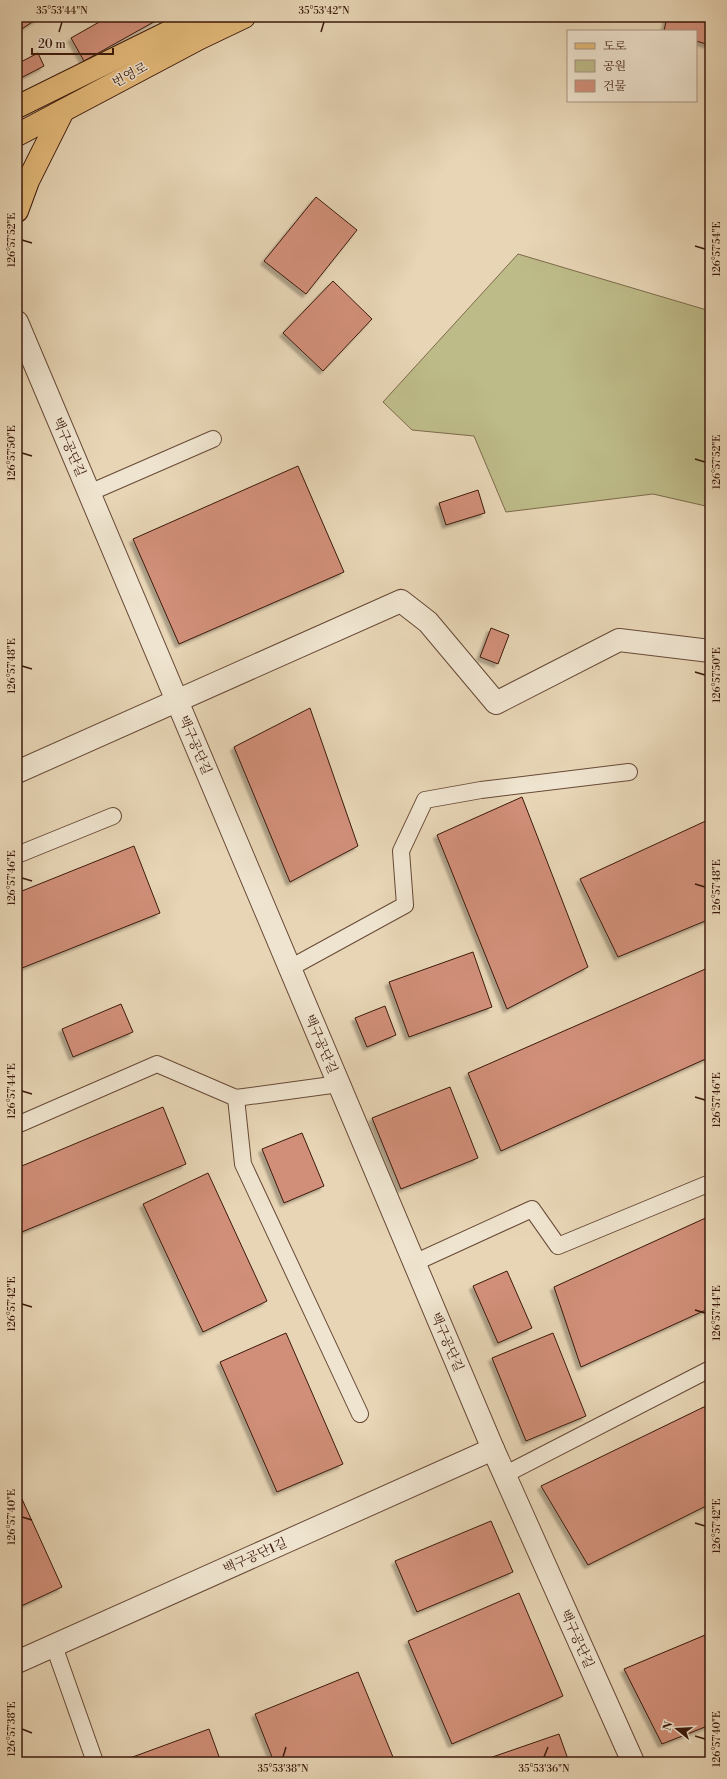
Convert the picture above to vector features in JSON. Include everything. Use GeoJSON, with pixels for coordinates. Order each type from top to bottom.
{"type":"FeatureCollection","features":[{"type":"Feature","properties":{"kind":"main road","name":"번영로"},"geometry":{"type":"LineString","coordinates":[[17,107],[199,17]]}},
{"type":"Feature","properties":{"kind":"main road","name":"번영로"},"geometry":{"type":"LineString","coordinates":[[17,135],[200,38],[244,17]]}},
{"type":"Feature","properties":{"kind":"main road"},"geometry":{"type":"LineString","coordinates":[[17,211],[28,181],[63,111]]}},
{"type":"Feature","properties":{"kind":"street","name":"백구공단길"},"geometry":{"type":"LineString","coordinates":[[17,322],[504,1475],[633,1762]]}},
{"type":"Feature","properties":{"kind":"street"},"geometry":{"type":"LineString","coordinates":[[17,772],[401,601],[428,622],[496,703],[619,640],[710,651]]}},
{"type":"Feature","properties":{"kind":"street","name":"백구공단1길"},"geometry":{"type":"LineString","coordinates":[[17,1662],[493,1449]]}},
{"type":"Feature","properties":{"kind":"lane"},"geometry":{"type":"LineString","coordinates":[[89,493],[213,439]]}},
{"type":"Feature","properties":{"kind":"lane"},"geometry":{"type":"LineString","coordinates":[[290,968],[405,905],[401,851],[425,800],[481,790],[628,772]]}},
{"type":"Feature","properties":{"kind":"lane"},"geometry":{"type":"LineString","coordinates":[[17,855],[113,816]]}},
{"type":"Feature","properties":{"kind":"lane"},"geometry":{"type":"LineString","coordinates":[[17,1125],[157,1064],[236,1098],[338,1084]]}},
{"type":"Feature","properties":{"kind":"lane"},"geometry":{"type":"LineString","coordinates":[[236,1098],[243,1164],[360,1414]]}},
{"type":"Feature","properties":{"kind":"lane"},"geometry":{"type":"LineString","coordinates":[[414,1263],[532,1208],[558,1246],[710,1184]]}},
{"type":"Feature","properties":{"kind":"lane"},"geometry":{"type":"LineString","coordinates":[[504,1475],[710,1369]]}},
{"type":"Feature","properties":{"kind":"lane"},"geometry":{"type":"LineString","coordinates":[[54,1646],[95,1762]]}},
{"type":"Feature","properties":{"kind":"green space"},"geometry":{"type":"Polygon","coordinates":[[[518,254],[710,311],[710,507],[653,494],[506,512],[474,436],[412,430],[383,402],[518,254]]]}},
{"type":"Feature","properties":{"kind":"building"},"geometry":{"type":"Polygon","coordinates":[[[17,17],[40,17],[17,32],[17,17]]]}},
{"type":"Feature","properties":{"kind":"building"},"geometry":{"type":"Polygon","coordinates":[[[108,17],[158,17],[159,19],[84,61],[71,38],[108,17]]]}},
{"type":"Feature","properties":{"kind":"building"},"geometry":{"type":"Polygon","coordinates":[[[667,17],[710,17],[710,45],[697,41],[697,30],[664,30],[667,17]]]}},
{"type":"Feature","properties":{"kind":"building"},"geometry":{"type":"Polygon","coordinates":[[[38,53],[44,66],[17,80],[17,64],[38,53]]]}},
{"type":"Feature","properties":{"kind":"building"},"geometry":{"type":"Polygon","coordinates":[[[316,197],[357,230],[306,294],[264,261],[316,197]]]}},
{"type":"Feature","properties":{"kind":"building"},"geometry":{"type":"Polygon","coordinates":[[[333,281],[372,319],[323,371],[283,333],[333,281]]]}},
{"type":"Feature","properties":{"kind":"building"},"geometry":{"type":"Polygon","coordinates":[[[298,466],[344,572],[179,644],[133,539],[298,466]]]}},
{"type":"Feature","properties":{"kind":"building"},"geometry":{"type":"Polygon","coordinates":[[[478,490],[485,513],[446,525],[439,503],[478,490]]]}},
{"type":"Feature","properties":{"kind":"building"},"geometry":{"type":"Polygon","coordinates":[[[491,628],[509,635],[498,664],[480,657],[491,628]]]}},
{"type":"Feature","properties":{"kind":"building"},"geometry":{"type":"Polygon","coordinates":[[[310,708],[358,846],[290,882],[234,747],[310,708]]]}},
{"type":"Feature","properties":{"kind":"building"},"geometry":{"type":"Polygon","coordinates":[[[522,797],[588,967],[507,1009],[437,835],[522,797]]]}},
{"type":"Feature","properties":{"kind":"building"},"geometry":{"type":"Polygon","coordinates":[[[710,819],[710,919],[618,957],[580,879],[710,819]]]}},
{"type":"Feature","properties":{"kind":"building"},"geometry":{"type":"Polygon","coordinates":[[[134,846],[160,913],[17,970],[17,893],[134,846]]]}},
{"type":"Feature","properties":{"kind":"building"},"geometry":{"type":"Polygon","coordinates":[[[473,952],[492,1007],[409,1037],[389,982],[473,952]]]}},
{"type":"Feature","properties":{"kind":"building"},"geometry":{"type":"Polygon","coordinates":[[[710,967],[710,1057],[501,1151],[468,1073],[710,967]]]}},
{"type":"Feature","properties":{"kind":"building"},"geometry":{"type":"Polygon","coordinates":[[[121,1004],[133,1032],[73,1057],[62,1029],[121,1004]]]}},
{"type":"Feature","properties":{"kind":"building"},"geometry":{"type":"Polygon","coordinates":[[[385,1006],[396,1035],[367,1047],[355,1018],[385,1006]]]}},
{"type":"Feature","properties":{"kind":"building"},"geometry":{"type":"Polygon","coordinates":[[[450,1087],[478,1158],[401,1189],[372,1118],[450,1087]]]}},
{"type":"Feature","properties":{"kind":"building"},"geometry":{"type":"Polygon","coordinates":[[[163,1107],[186,1164],[17,1234],[17,1168],[163,1107]]]}},
{"type":"Feature","properties":{"kind":"building"},"geometry":{"type":"Polygon","coordinates":[[[302,1133],[324,1186],[284,1203],[262,1149],[302,1133]]]}},
{"type":"Feature","properties":{"kind":"building"},"geometry":{"type":"Polygon","coordinates":[[[208,1173],[267,1301],[203,1332],[143,1204],[208,1173]]]}},
{"type":"Feature","properties":{"kind":"building"},"geometry":{"type":"Polygon","coordinates":[[[710,1216],[710,1308],[581,1367],[554,1287],[710,1216]]]}},
{"type":"Feature","properties":{"kind":"building"},"geometry":{"type":"Polygon","coordinates":[[[507,1271],[532,1328],[498,1343],[473,1286],[507,1271]]]}},
{"type":"Feature","properties":{"kind":"building"},"geometry":{"type":"Polygon","coordinates":[[[286,1333],[343,1464],[277,1492],[220,1362],[286,1333]]]}},
{"type":"Feature","properties":{"kind":"building"},"geometry":{"type":"Polygon","coordinates":[[[553,1333],[586,1416],[526,1441],[492,1358],[553,1333]]]}},
{"type":"Feature","properties":{"kind":"building"},"geometry":{"type":"Polygon","coordinates":[[[710,1404],[710,1504],[588,1565],[541,1486],[710,1404]]]}},
{"type":"Feature","properties":{"kind":"building"},"geometry":{"type":"Polygon","coordinates":[[[17,1488],[62,1587],[17,1608],[17,1488]]]}},
{"type":"Feature","properties":{"kind":"building"},"geometry":{"type":"Polygon","coordinates":[[[491,1521],[513,1572],[417,1612],[395,1561],[491,1521]]]}},
{"type":"Feature","properties":{"kind":"building"},"geometry":{"type":"Polygon","coordinates":[[[519,1593],[563,1696],[452,1744],[408,1641],[519,1593]]]}},
{"type":"Feature","properties":{"kind":"building"},"geometry":{"type":"Polygon","coordinates":[[[710,1633],[710,1725],[662,1744],[624,1669],[710,1633]]]}},
{"type":"Feature","properties":{"kind":"building"},"geometry":{"type":"Polygon","coordinates":[[[358,1672],[395,1762],[274,1762],[255,1714],[358,1672]]]}},
{"type":"Feature","properties":{"kind":"building"},"geometry":{"type":"Polygon","coordinates":[[[209,1729],[221,1762],[119,1762],[209,1729]]]}},
{"type":"Feature","properties":{"kind":"building"},"geometry":{"type":"Polygon","coordinates":[[[559,1734],[569,1762],[478,1762],[559,1734]]]}}]}
